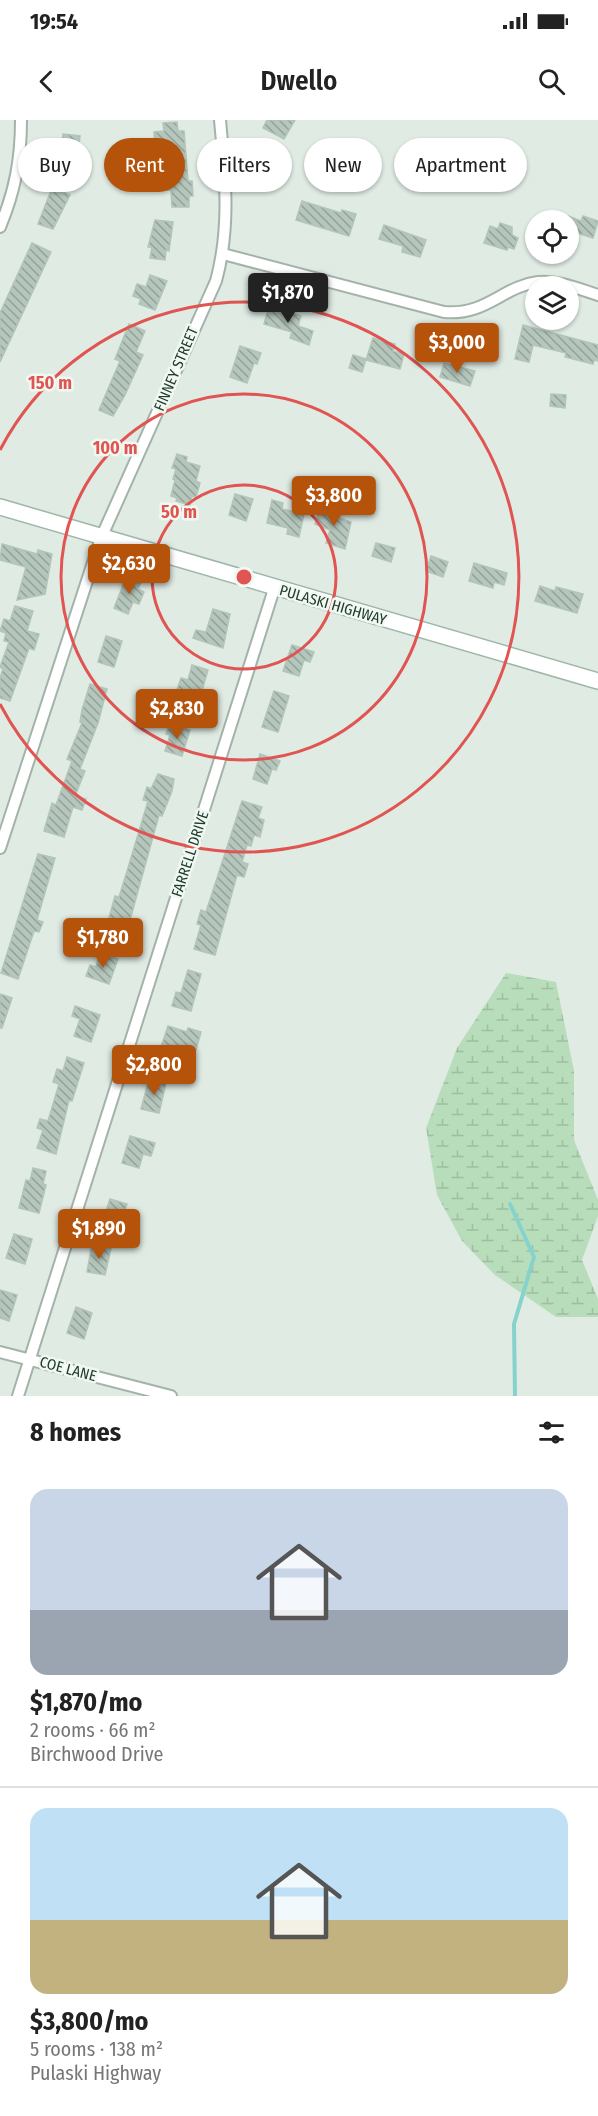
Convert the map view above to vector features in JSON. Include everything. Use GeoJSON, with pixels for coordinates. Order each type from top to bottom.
{"type":"FeatureCollection","features":[{"type":"Feature","properties":{"kind":"main road","name":"PULASKI HIGHWAY"},"geometry":{"type":"LineString","coordinates":[[0,507],[274,589],[598,681]]}},
{"type":"Feature","properties":{"kind":"street"},"geometry":{"type":"LineString","coordinates":[[0,228],[16,182],[21,154],[21,120]]}},
{"type":"Feature","properties":{"kind":"street","name":"FINNEY STREET"},"geometry":{"type":"LineString","coordinates":[[0,848],[101,538],[216,281],[223,254],[227,198],[220,120]]}},
{"type":"Feature","properties":{"kind":"street"},"geometry":{"type":"LineString","coordinates":[[223,254],[444,312],[468,312],[536,282],[560,284],[598,295]]}},
{"type":"Feature","properties":{"kind":"street","name":"FARRELL DRIVE"},"geometry":{"type":"LineString","coordinates":[[18,1396],[274,589]]}},
{"type":"Feature","properties":{"kind":"street","name":"COE LANE"},"geometry":{"type":"LineString","coordinates":[[0,1352],[171,1396]]}},
{"type":"Feature","properties":{"kind":"green space"},"geometry":{"type":"Polygon","coordinates":[[[506,973],[556,982],[574,1071],[574,1140],[598,1200],[598,1216],[582,1260],[598,1299],[598,1317],[556,1317],[495,1275],[462,1241],[437,1195],[426,1128],[457,1048],[506,973]]]}},
{"type":"Feature","properties":{"kind":"building"},"geometry":{"type":"Polygon","coordinates":[[[267,120],[295,120],[285,138],[263,128],[267,120]]]}},
{"type":"Feature","properties":{"kind":"building"},"geometry":{"type":"Polygon","coordinates":[[[177,122],[178,131],[184,131],[185,138],[154,138],[154,132],[164,131],[163,123],[177,122]]]}},
{"type":"Feature","properties":{"kind":"building"},"geometry":{"type":"Polygon","coordinates":[[[63,134],[80,136],[80,138],[63,138],[63,134]]]}},
{"type":"Feature","properties":{"kind":"building"},"geometry":{"type":"Polygon","coordinates":[[[185,144],[188,181],[192,181],[193,196],[189,196],[189,207],[172,207],[171,192],[185,192],[185,144]]]}},
{"type":"Feature","properties":{"kind":"building"},"geometry":{"type":"Polygon","coordinates":[[[50,192],[70,195],[53,229],[38,224],[50,192]]]}},
{"type":"Feature","properties":{"kind":"building"},"geometry":{"type":"Polygon","coordinates":[[[302,201],[341,213],[342,210],[356,214],[349,236],[296,220],[302,201]]]}},
{"type":"Feature","properties":{"kind":"building"},"geometry":{"type":"Polygon","coordinates":[[[583,216],[598,221],[593,238],[579,234],[579,220],[581,221],[583,216]]]}},
{"type":"Feature","properties":{"kind":"building"},"geometry":{"type":"Polygon","coordinates":[[[155,220],[173,222],[169,251],[166,250],[165,260],[150,258],[152,247],[148,247],[155,220]]]}},
{"type":"Feature","properties":{"kind":"building"},"geometry":{"type":"Polygon","coordinates":[[[500,223],[512,227],[512,235],[518,238],[514,249],[508,247],[507,250],[484,243],[490,226],[498,229],[500,223]]]}},
{"type":"Feature","properties":{"kind":"building"},"geometry":{"type":"Polygon","coordinates":[[[384,225],[426,240],[420,257],[402,252],[403,246],[379,239],[384,225]]]}},
{"type":"Feature","properties":{"kind":"building"},"geometry":{"type":"Polygon","coordinates":[[[32,243],[51,252],[0,362],[0,313],[32,243]]]}},
{"type":"Feature","properties":{"kind":"building"},"geometry":{"type":"Polygon","coordinates":[[[150,275],[167,281],[155,310],[139,304],[141,299],[133,296],[137,284],[146,287],[150,275]]]}},
{"type":"Feature","properties":{"kind":"building"},"geometry":{"type":"Polygon","coordinates":[[[269,306],[301,316],[298,326],[313,331],[309,345],[290,338],[292,332],[264,324],[269,306]]]}},
{"type":"Feature","properties":{"kind":"building"},"geometry":{"type":"Polygon","coordinates":[[[129,324],[145,331],[136,352],[143,355],[113,416],[99,410],[120,361],[115,359],[129,324]]]}},
{"type":"Feature","properties":{"kind":"building"},"geometry":{"type":"Polygon","coordinates":[[[523,325],[525,330],[542,330],[598,345],[598,361],[594,360],[593,364],[565,357],[566,353],[533,345],[529,362],[515,359],[523,325]]]}},
{"type":"Feature","properties":{"kind":"building"},"geometry":{"type":"Polygon","coordinates":[[[373,338],[395,344],[393,351],[404,354],[400,369],[366,360],[373,338]]]}},
{"type":"Feature","properties":{"kind":"building"},"geometry":{"type":"Polygon","coordinates":[[[240,346],[261,353],[257,364],[254,363],[247,383],[230,377],[240,346]]]}},
{"type":"Feature","properties":{"kind":"building"},"geometry":{"type":"Polygon","coordinates":[[[353,355],[366,359],[362,372],[349,368],[353,355]]]}},
{"type":"Feature","properties":{"kind":"building"},"geometry":{"type":"Polygon","coordinates":[[[444,363],[475,371],[470,386],[440,377],[444,363]]]}},
{"type":"Feature","properties":{"kind":"building"},"geometry":{"type":"Polygon","coordinates":[[[551,394],[566,395],[565,408],[550,406],[551,394]]]}},
{"type":"Feature","properties":{"kind":"building"},"geometry":{"type":"Polygon","coordinates":[[[177,454],[187,457],[186,462],[200,466],[196,481],[200,483],[196,497],[192,496],[190,505],[176,501],[177,498],[171,496],[176,469],[172,468],[177,454]]]}},
{"type":"Feature","properties":{"kind":"building"},"geometry":{"type":"Polygon","coordinates":[[[235,494],[253,499],[246,521],[229,515],[235,494]]]}},
{"type":"Feature","properties":{"kind":"building"},"geometry":{"type":"Polygon","coordinates":[[[272,500],[283,503],[282,509],[304,514],[299,537],[287,534],[288,528],[267,523],[272,500]]]}},
{"type":"Feature","properties":{"kind":"building"},"geometry":{"type":"Polygon","coordinates":[[[321,505],[335,510],[333,516],[351,522],[345,549],[326,543],[330,530],[315,524],[321,505]]]}},
{"type":"Feature","properties":{"kind":"building"},"geometry":{"type":"Polygon","coordinates":[[[376,543],[395,548],[391,562],[372,556],[376,543]]]}},
{"type":"Feature","properties":{"kind":"building"},"geometry":{"type":"Polygon","coordinates":[[[2,544],[37,554],[38,550],[52,554],[45,594],[17,600],[26,567],[0,560],[2,544]]]}},
{"type":"Feature","properties":{"kind":"building"},"geometry":{"type":"Polygon","coordinates":[[[431,556],[448,562],[443,577],[426,571],[431,556]]]}},
{"type":"Feature","properties":{"kind":"building"},"geometry":{"type":"Polygon","coordinates":[[[474,563],[507,573],[504,585],[494,582],[493,588],[469,581],[474,563]]]}},
{"type":"Feature","properties":{"kind":"building"},"geometry":{"type":"Polygon","coordinates":[[[127,575],[142,580],[138,589],[144,592],[139,604],[133,602],[128,614],[114,608],[127,575]]]}},
{"type":"Feature","properties":{"kind":"building"},"geometry":{"type":"Polygon","coordinates":[[[540,586],[555,591],[556,587],[583,594],[577,613],[535,601],[540,586]]]}},
{"type":"Feature","properties":{"kind":"building"},"geometry":{"type":"Polygon","coordinates":[[[15,606],[33,611],[27,631],[39,634],[34,650],[29,648],[10,701],[0,698],[0,678],[3,669],[0,667],[9,642],[4,641],[6,633],[0,631],[4,619],[10,621],[15,606]]]}},
{"type":"Feature","properties":{"kind":"building"},"geometry":{"type":"Polygon","coordinates":[[[213,609],[230,614],[223,648],[193,638],[196,630],[206,632],[213,609]]]}},
{"type":"Feature","properties":{"kind":"building"},"geometry":{"type":"Polygon","coordinates":[[[106,636],[122,641],[114,667],[98,662],[106,636]]]}},
{"type":"Feature","properties":{"kind":"building"},"geometry":{"type":"Polygon","coordinates":[[[292,645],[314,652],[310,662],[304,660],[299,676],[283,671],[292,645]]]}},
{"type":"Feature","properties":{"kind":"building"},"geometry":{"type":"Polygon","coordinates":[[[192,665],[208,670],[198,704],[182,699],[184,692],[177,690],[181,678],[188,680],[192,665]]]}},
{"type":"Feature","properties":{"kind":"building"},"geometry":{"type":"Polygon","coordinates":[[[90,684],[107,689],[98,723],[80,769],[85,771],[75,796],[86,799],[82,810],[73,807],[64,837],[44,831],[52,803],[56,805],[72,761],[67,759],[82,723],[80,722],[82,710],[90,684]]]}},
{"type":"Feature","properties":{"kind":"building"},"geometry":{"type":"Polygon","coordinates":[[[274,691],[289,696],[278,732],[262,727],[274,691]]]}},
{"type":"Feature","properties":{"kind":"building"},"geometry":{"type":"Polygon","coordinates":[[[169,726],[190,730],[182,756],[165,751],[170,735],[166,734],[169,726]]]}},
{"type":"Feature","properties":{"kind":"building"},"geometry":{"type":"Polygon","coordinates":[[[260,754],[280,761],[276,770],[272,769],[267,784],[253,779],[260,754]]]}},
{"type":"Feature","properties":{"kind":"building"},"geometry":{"type":"Polygon","coordinates":[[[158,774],[174,779],[172,791],[162,816],[159,815],[127,931],[107,925],[115,896],[119,897],[148,801],[143,800],[147,787],[151,789],[158,774]]]}},
{"type":"Feature","properties":{"kind":"building"},"geometry":{"type":"Polygon","coordinates":[[[242,801],[262,807],[258,818],[264,820],[260,837],[254,835],[251,846],[247,845],[242,862],[248,864],[244,877],[237,875],[215,955],[194,949],[201,925],[197,924],[201,910],[206,912],[242,801]]]}},
{"type":"Feature","properties":{"kind":"building"},"geometry":{"type":"Polygon","coordinates":[[[38,854],[55,858],[37,920],[43,922],[39,932],[34,931],[18,979],[1,973],[38,854]]]}},
{"type":"Feature","properties":{"kind":"building"},"geometry":{"type":"Polygon","coordinates":[[[100,953],[118,959],[109,984],[86,976],[90,965],[96,967],[100,953]]]}},
{"type":"Feature","properties":{"kind":"building"},"geometry":{"type":"Polygon","coordinates":[[[188,970],[201,974],[191,1011],[172,1006],[176,992],[181,993],[188,970]]]}},
{"type":"Feature","properties":{"kind":"building"},"geometry":{"type":"Polygon","coordinates":[[[0,994],[12,998],[2,1028],[0,1028],[0,994]]]}},
{"type":"Feature","properties":{"kind":"building"},"geometry":{"type":"Polygon","coordinates":[[[75,1006],[100,1015],[91,1042],[74,1036],[80,1019],[72,1016],[75,1006]]]}},
{"type":"Feature","properties":{"kind":"building"},"geometry":{"type":"Polygon","coordinates":[[[168,1026],[187,1032],[188,1028],[201,1032],[196,1050],[179,1046],[176,1058],[159,1053],[168,1026]]]}},
{"type":"Feature","properties":{"kind":"building"},"geometry":{"type":"Polygon","coordinates":[[[67,1057],[84,1063],[72,1101],[69,1100],[56,1154],[37,1148],[43,1130],[37,1128],[40,1119],[48,1121],[59,1084],[53,1082],[57,1069],[63,1071],[67,1057]]]}},
{"type":"Feature","properties":{"kind":"building"},"geometry":{"type":"Polygon","coordinates":[[[149,1079],[166,1083],[159,1113],[141,1109],[149,1079]]]}},
{"type":"Feature","properties":{"kind":"building"},"geometry":{"type":"Polygon","coordinates":[[[130,1136],[155,1143],[151,1156],[143,1154],[139,1168],[122,1163],[130,1136]]]}},
{"type":"Feature","properties":{"kind":"building"},"geometry":{"type":"Polygon","coordinates":[[[33,1168],[46,1171],[43,1184],[46,1185],[39,1213],[19,1208],[26,1180],[30,1181],[33,1168]]]}},
{"type":"Feature","properties":{"kind":"building"},"geometry":{"type":"Polygon","coordinates":[[[110,1199],[127,1204],[118,1229],[102,1224],[110,1199]]]}},
{"type":"Feature","properties":{"kind":"building"},"geometry":{"type":"Polygon","coordinates":[[[14,1234],[32,1239],[25,1264],[6,1258],[14,1234]]]}},
{"type":"Feature","properties":{"kind":"building"},"geometry":{"type":"Polygon","coordinates":[[[92,1244],[111,1248],[105,1275],[87,1272],[92,1244]]]}},
{"type":"Feature","properties":{"kind":"building"},"geometry":{"type":"Polygon","coordinates":[[[0,1290],[17,1295],[9,1321],[0,1318],[0,1290]]]}},
{"type":"Feature","properties":{"kind":"building"},"geometry":{"type":"Polygon","coordinates":[[[76,1307],[92,1313],[84,1339],[67,1333],[76,1307]]]}},
{"type":"Feature","properties":{"kind":"waterway"},"geometry":{"type":"LineString","coordinates":[[510,1204],[534,1257],[514,1324],[515,1396]]}}]}
